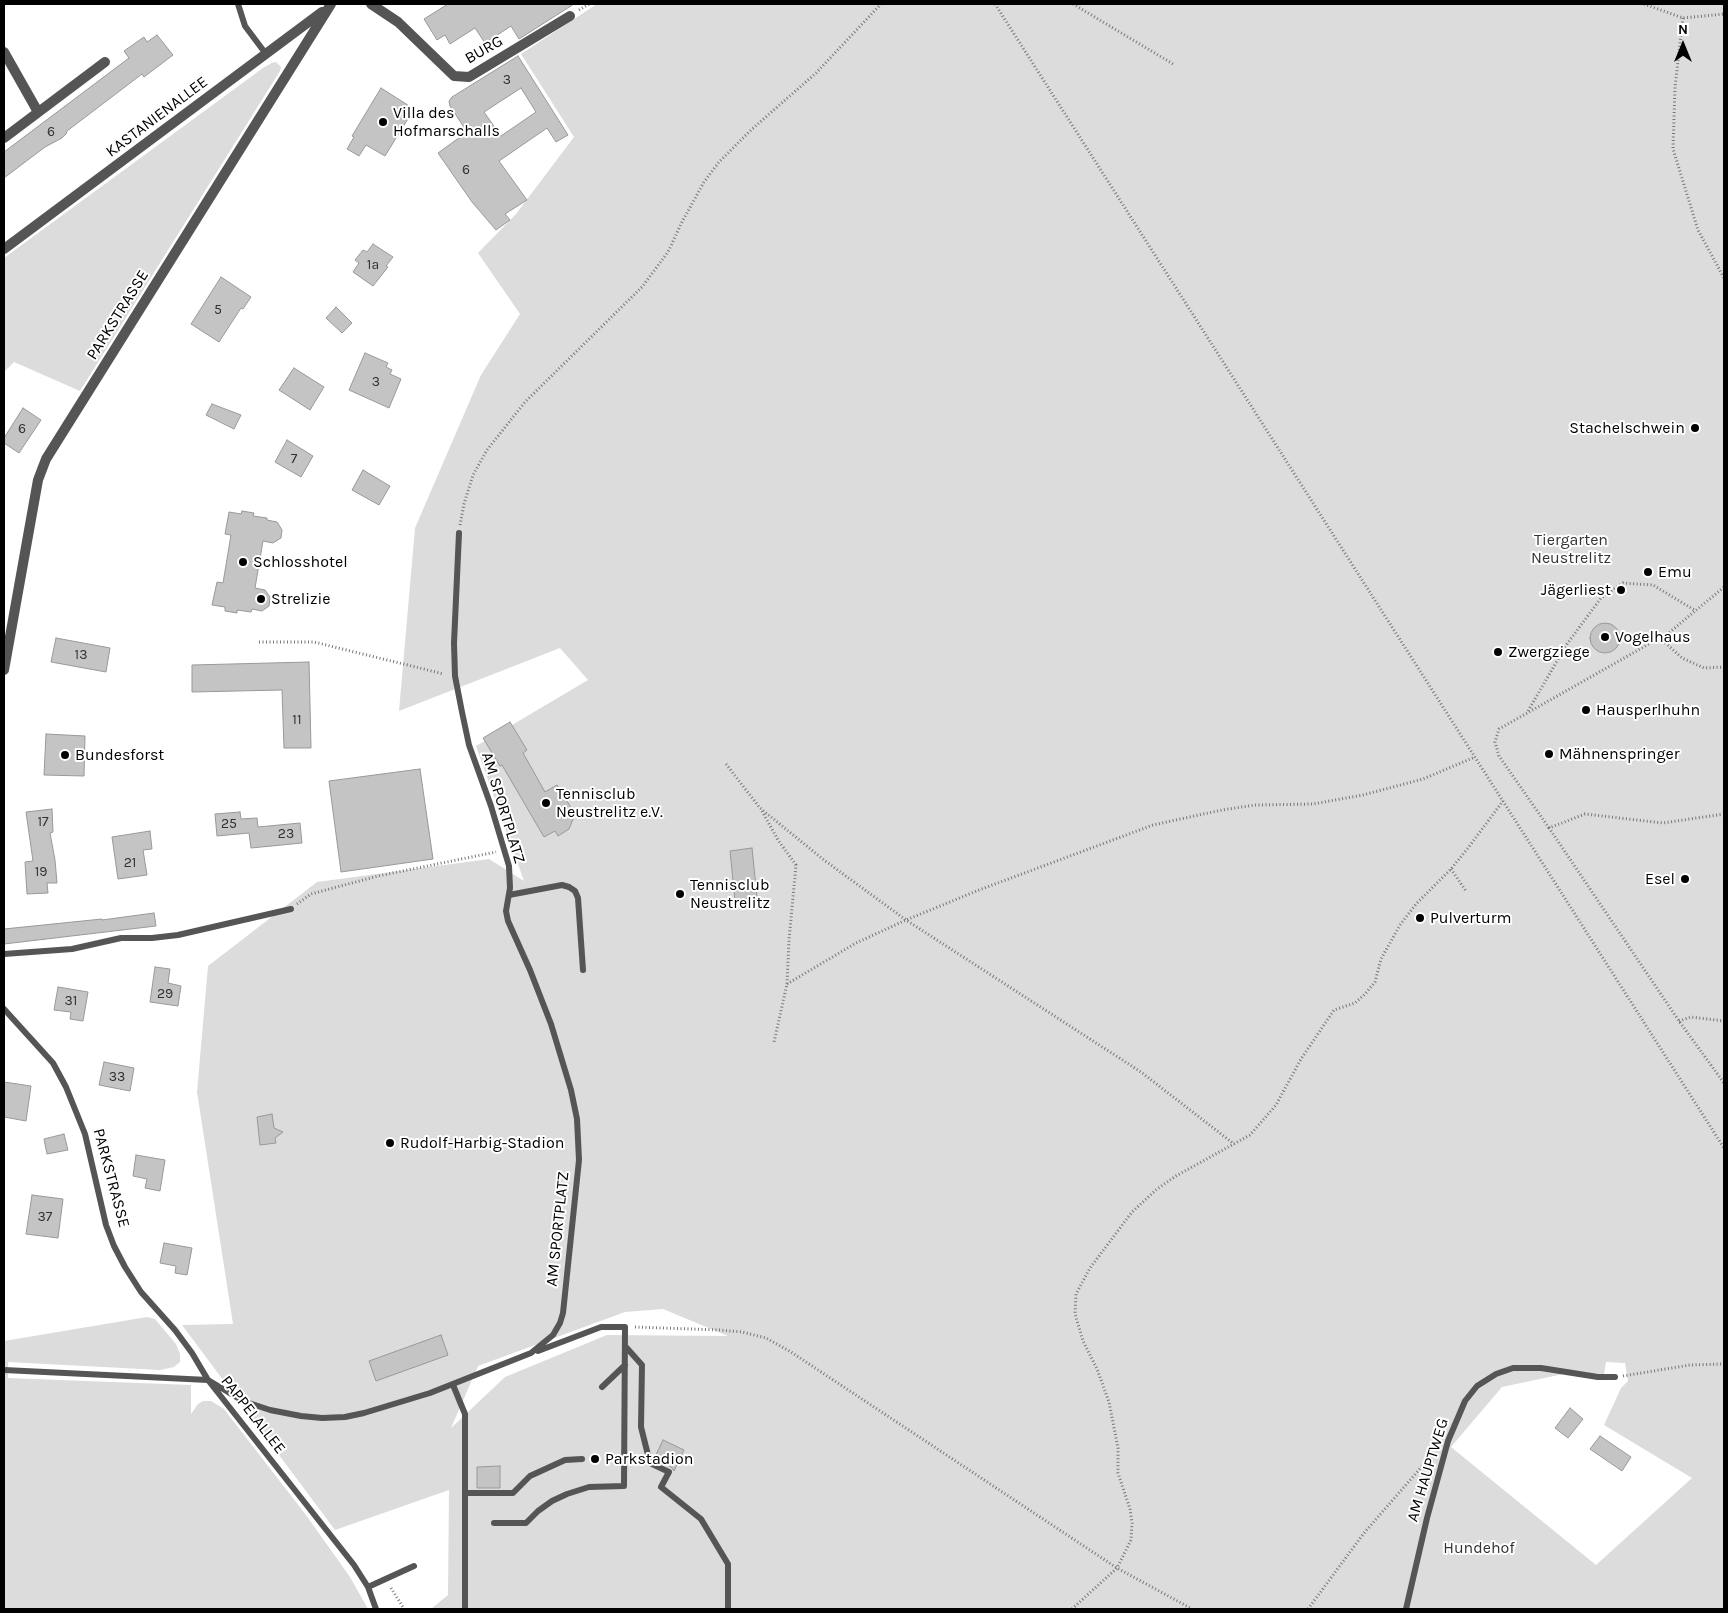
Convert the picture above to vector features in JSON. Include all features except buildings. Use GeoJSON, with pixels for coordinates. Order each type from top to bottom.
{"type":"FeatureCollection","features":[{"type":"Feature","properties":{"kind":"street","name":"BURG"},"geometry":{"type":"LineString","coordinates":[[371,4],[398,22],[454,76],[470,77],[570,16]]}},
{"type":"Feature","properties":{"kind":"street","name":"KASTANIENALLEE"},"geometry":{"type":"LineString","coordinates":[[4,249],[329,6]]}},
{"type":"Feature","properties":{"kind":"street","name":"PARKSTRASSE"},"geometry":{"type":"LineString","coordinates":[[4,670],[38,480],[46,459],[329,6]]}},
{"type":"Feature","properties":{"kind":"street"},"geometry":{"type":"LineString","coordinates":[[4,52],[38,112]]}},
{"type":"Feature","properties":{"kind":"street"},"geometry":{"type":"LineString","coordinates":[[4,138],[105,62]]}},
{"type":"Feature","properties":{"kind":"lane"},"geometry":{"type":"LineString","coordinates":[[238,4],[245,26],[266,54]]}},
{"type":"Feature","properties":{"kind":"lane","name":"AM SPORTPLATZ"},"geometry":{"type":"LineString","coordinates":[[208,1380],[242,1401],[270,1410],[322,1418],[345,1417],[364,1413],[453,1384],[531,1353],[553,1335],[563,1313],[579,1160],[579,1138],[571,1090],[562,1058],[530,970],[508,922],[506,911],[509,895],[509,866],[470,745],[462,712],[456,676],[454,642],[459,533]]}},
{"type":"Feature","properties":{"kind":"lane"},"geometry":{"type":"LineString","coordinates":[[509,895],[562,886],[569,886],[575,891],[578,898],[583,970]]}},
{"type":"Feature","properties":{"kind":"lane"},"geometry":{"type":"LineString","coordinates":[[4,954],[72,949],[121,938],[152,938],[178,935],[291,909]]}},
{"type":"Feature","properties":{"kind":"lane","name":"PARKSTRASSE"},"geometry":{"type":"LineString","coordinates":[[4,1009],[52,1063],[66,1087],[85,1134],[106,1225],[114,1246],[126,1268],[141,1292],[175,1330],[192,1353],[208,1380]]}},
{"type":"Feature","properties":{"kind":"lane"},"geometry":{"type":"LineString","coordinates":[[494,1523],[526,1523],[552,1501],[567,1494],[589,1487],[624,1486],[625,1327],[601,1326],[531,1353]]}},
{"type":"Feature","properties":{"kind":"lane"},"geometry":{"type":"LineString","coordinates":[[625,1346],[642,1365],[642,1427],[650,1463],[669,1472],[661,1487],[701,1519],[728,1564],[728,1609]]}},
{"type":"Feature","properties":{"kind":"lane"},"geometry":{"type":"LineString","coordinates":[[602,1388],[625,1365]]}},
{"type":"Feature","properties":{"kind":"lane","name":"AM HAUPTWEG"},"geometry":{"type":"LineString","coordinates":[[1406,1609],[1427,1518],[1448,1442],[1465,1402],[1477,1386],[1496,1374],[1513,1368],[1541,1368],[1598,1377],[1615,1377]]}},
{"type":"Feature","properties":{"kind":"lane","name":"PAPPELALLEE"},"geometry":{"type":"LineString","coordinates":[[4,1370],[208,1380],[348,1558],[368,1587],[376,1609]]}},
{"type":"Feature","properties":{"kind":"lane"},"geometry":{"type":"LineString","coordinates":[[453,1384],[466,1414],[465,1609]]}},
{"type":"Feature","properties":{"kind":"lane"},"geometry":{"type":"LineString","coordinates":[[465,1493],[513,1493],[530,1476],[565,1460],[582,1459]]}},
{"type":"Feature","properties":{"kind":"lane"},"geometry":{"type":"LineString","coordinates":[[368,1587],[414,1566]]}},
{"type":"Feature","properties":{"kind":"path"},"geometry":{"type":"LineString","coordinates":[[459,533],[464,504],[473,475],[487,450],[519,409],[642,287],[668,252],[704,182],[719,162],[751,130],[816,73],[881,4]]}},
{"type":"Feature","properties":{"kind":"path"},"geometry":{"type":"LineString","coordinates":[[995,4],[1724,1148]]}},
{"type":"Feature","properties":{"kind":"path"},"geometry":{"type":"LineString","coordinates":[[1073,4],[1173,64]]}},
{"type":"Feature","properties":{"kind":"path"},"geometry":{"type":"LineString","coordinates":[[1644,4],[1683,18],[1724,14]]}},
{"type":"Feature","properties":{"kind":"path"},"geometry":{"type":"LineString","coordinates":[[1683,18],[1675,87],[1673,149],[1698,230],[1724,278]]}},
{"type":"Feature","properties":{"kind":"path"},"geometry":{"type":"LineString","coordinates":[[1528,711],[1567,644],[1601,598],[1623,583],[1653,584],[1696,611]]}},
{"type":"Feature","properties":{"kind":"path"},"geometry":{"type":"LineString","coordinates":[[1724,587],[1670,632],[1499,729],[1495,742],[1499,756],[1679,1021],[1724,1083]]}},
{"type":"Feature","properties":{"kind":"path"},"geometry":{"type":"LineString","coordinates":[[1660,638],[1682,658],[1704,668],[1724,667]]}},
{"type":"Feature","properties":{"kind":"path"},"geometry":{"type":"LineString","coordinates":[[259,642],[314,642],[456,676]]}},
{"type":"Feature","properties":{"kind":"path"},"geometry":{"type":"LineString","coordinates":[[788,984],[856,943],[906,920],[979,890],[1153,825],[1247,806],[1313,804],[1363,795],[1423,779],[1475,758]]}},
{"type":"Feature","properties":{"kind":"path"},"geometry":{"type":"LineString","coordinates":[[726,764],[760,808],[778,840],[796,865],[789,940],[788,984],[774,1042]]}},
{"type":"Feature","properties":{"kind":"path"},"geometry":{"type":"LineString","coordinates":[[1072,1609],[1117,1568],[1131,1540],[1132,1523],[1130,1509],[1118,1473],[1118,1448],[1110,1402],[1097,1369],[1082,1340],[1076,1314],[1076,1294],[1090,1268],[1138,1207],[1157,1189],[1176,1176],[1250,1135],[1276,1105],[1301,1059],[1334,1010],[1355,1002],[1375,982],[1381,959],[1400,926],[1416,904],[1451,869],[1503,801]]}},
{"type":"Feature","properties":{"kind":"path"},"geometry":{"type":"LineString","coordinates":[[760,808],[824,860],[906,920],[1141,1072],[1234,1144]]}},
{"type":"Feature","properties":{"kind":"path"},"geometry":{"type":"LineString","coordinates":[[1549,828],[1585,814],[1663,823],[1724,814]]}},
{"type":"Feature","properties":{"kind":"path"},"geometry":{"type":"LineString","coordinates":[[291,909],[311,894],[378,876],[505,850]]}},
{"type":"Feature","properties":{"kind":"path"},"geometry":{"type":"LineString","coordinates":[[1451,869],[1466,891]]}},
{"type":"Feature","properties":{"kind":"path"},"geometry":{"type":"LineString","coordinates":[[1679,1021],[1691,1017],[1724,1021]]}},
{"type":"Feature","properties":{"kind":"path"},"geometry":{"type":"LineString","coordinates":[[625,1327],[719,1330],[742,1332],[766,1338],[791,1352],[1117,1568],[1192,1609]]}},
{"type":"Feature","properties":{"kind":"path"},"geometry":{"type":"LineString","coordinates":[[1615,1377],[1690,1366],[1724,1364]]}},
{"type":"Feature","properties":{"kind":"path"},"geometry":{"type":"LineString","coordinates":[[1308,1609],[1364,1533],[1433,1454],[1448,1442]]}},
{"type":"Feature","properties":{"kind":"path"},"geometry":{"type":"LineString","coordinates":[[386,1579],[404,1609]]}},
{"type":"Feature","properties":{"kind":"green space"},"geometry":{"type":"Polygon","coordinates":[[[597,4],[1724,4],[1724,1609],[431,1609],[448,1595],[449,1490],[335,1530],[182,1325],[233,1324],[197,1092],[208,966],[317,882],[489,859],[524,881],[476,746],[485,741],[483,738],[512,725],[588,680],[560,648],[399,711],[415,528],[481,375],[520,314],[478,253],[516,214],[574,137],[521,54],[597,4]],[[663,1309],[625,1312],[478,1366],[451,1428],[505,1377],[607,1335],[728,1336],[663,1309]],[[1606,1362],[1604,1374],[1568,1373],[1502,1387],[1451,1447],[1596,1565],[1692,1478],[1604,1425],[1621,1388],[1628,1381],[1625,1363],[1606,1362]]]}},
{"type":"Feature","properties":{"kind":"green space"},"geometry":{"type":"Polygon","coordinates":[[[276,62],[281,67],[280,71],[80,391],[14,362],[4,372],[4,258],[263,68],[276,62]]]}},
{"type":"Feature","properties":{"kind":"green space"},"geometry":{"type":"Polygon","coordinates":[[[147,1317],[155,1319],[176,1344],[180,1354],[180,1362],[174,1367],[160,1370],[8,1362],[8,1378],[191,1385],[191,1414],[198,1404],[203,1401],[211,1401],[224,1409],[306,1515],[350,1577],[368,1609],[4,1609],[4,1341],[147,1317]]]}},
{"type":"Feature","properties":{"kind":"place","name":"Villa des Hofmarschalls"},"geometry":{"type":"Point","coordinates":[383,122]}},
{"type":"Feature","properties":{"kind":"place","name":"Stachelschwein"},"geometry":{"type":"Point","coordinates":[1695,428]}},
{"type":"Feature","properties":{"kind":"place","name":"Schlosshotel"},"geometry":{"type":"Point","coordinates":[243,562]}},
{"type":"Feature","properties":{"kind":"place","name":"Emu"},"geometry":{"type":"Point","coordinates":[1648,572]}},
{"type":"Feature","properties":{"kind":"place","name":"Jägerliest"},"geometry":{"type":"Point","coordinates":[1621,590]}},
{"type":"Feature","properties":{"kind":"place","name":"Strelizie"},"geometry":{"type":"Point","coordinates":[261,599]}},
{"type":"Feature","properties":{"kind":"place","name":"Vogelhaus"},"geometry":{"type":"Point","coordinates":[1605,637]}},
{"type":"Feature","properties":{"kind":"place","name":"Zwergziege"},"geometry":{"type":"Point","coordinates":[1498,652]}},
{"type":"Feature","properties":{"kind":"place","name":"Hausperlhuhn"},"geometry":{"type":"Point","coordinates":[1586,710]}},
{"type":"Feature","properties":{"kind":"place","name":"Mähnenspringer"},"geometry":{"type":"Point","coordinates":[1549,754]}},
{"type":"Feature","properties":{"kind":"place","name":"Bundesforst"},"geometry":{"type":"Point","coordinates":[65,755]}},
{"type":"Feature","properties":{"kind":"place","name":"Tennisclub Neustrelitz e.V."},"geometry":{"type":"Point","coordinates":[546,803]}},
{"type":"Feature","properties":{"kind":"place","name":"Esel"},"geometry":{"type":"Point","coordinates":[1685,879]}},
{"type":"Feature","properties":{"kind":"place","name":"Tennisclub Neustrelitz"},"geometry":{"type":"Point","coordinates":[680,894]}},
{"type":"Feature","properties":{"kind":"place","name":"Pulverturm"},"geometry":{"type":"Point","coordinates":[1420,918]}},
{"type":"Feature","properties":{"kind":"place","name":"Rudolf-Harbig-Stadion"},"geometry":{"type":"Point","coordinates":[390,1143]}},
{"type":"Feature","properties":{"kind":"place","name":"Parkstadion"},"geometry":{"type":"Point","coordinates":[595,1459]}},
{"type":"Feature","properties":{"kind":"park label","name":"Tiergarten Neustrelitz"},"geometry":{"type":"Point","coordinates":[1571,549]}},
{"type":"Feature","properties":{"kind":"park label","name":"Hundehof"},"geometry":{"type":"Point","coordinates":[1479,1548]}}]}
